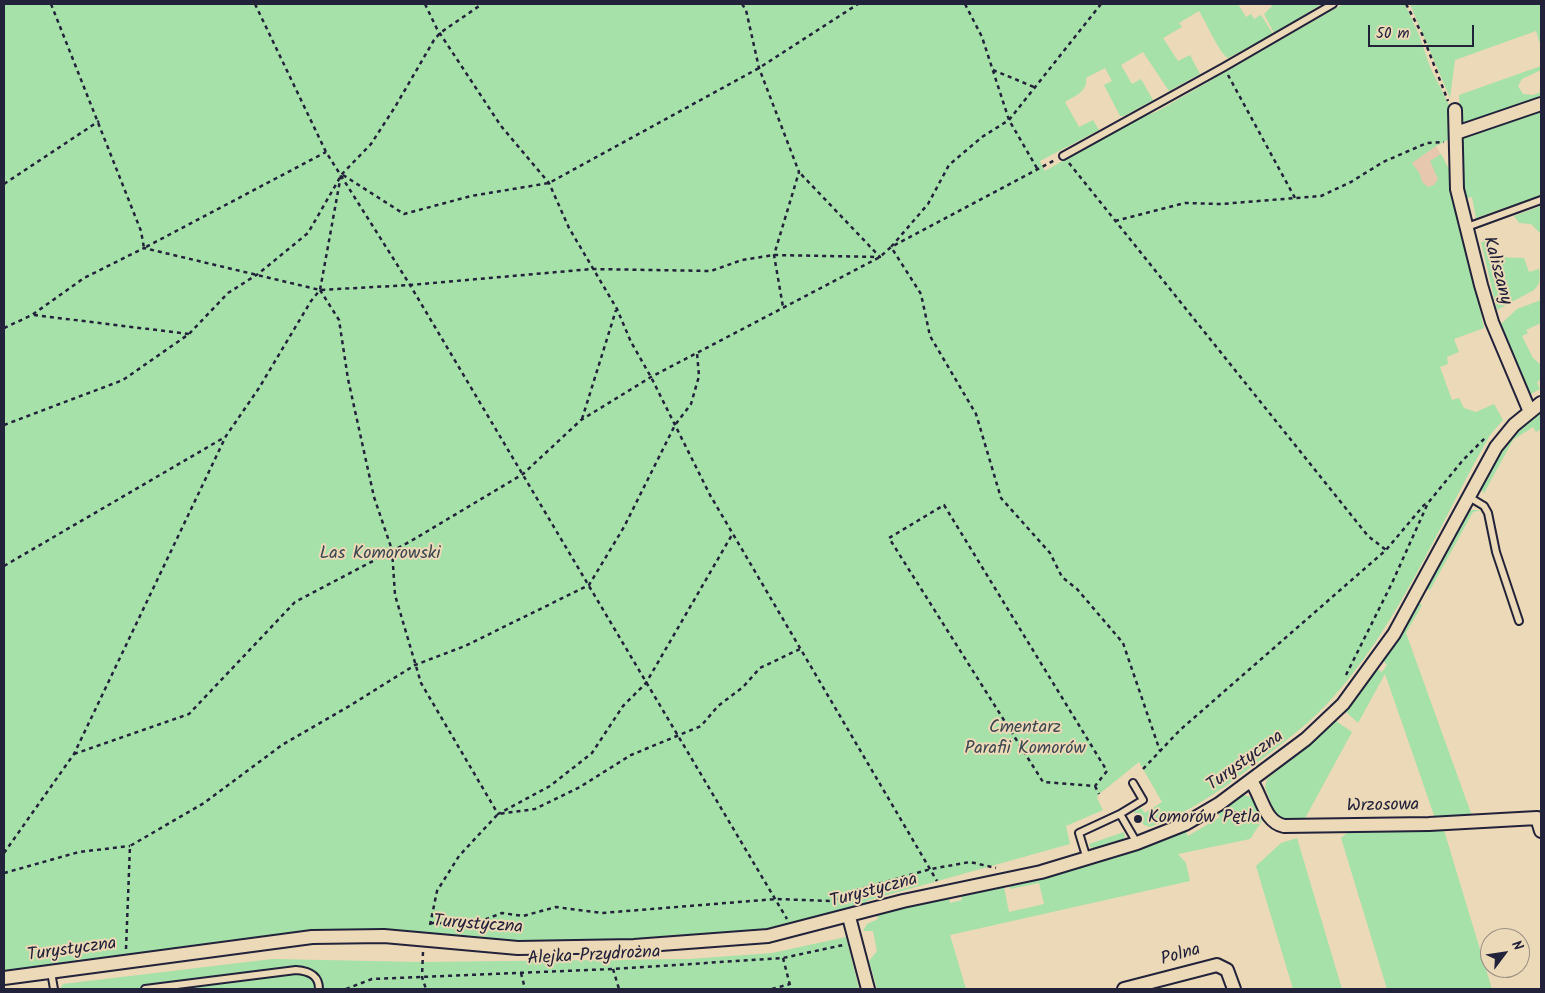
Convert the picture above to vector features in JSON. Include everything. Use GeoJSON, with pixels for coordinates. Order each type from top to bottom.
{"type":"FeatureCollection","features":[{"type":"Feature","properties":{"kind":"street"},"geometry":{"type":"LineString","coordinates":[[1456,137],[1541,104]]}},
{"type":"Feature","properties":{"kind":"street","name":"Kaliszany"},"geometry":{"type":"LineString","coordinates":[[1455,110],[1457,189],[1466,226],[1492,322],[1530,412]]}},
{"type":"Feature","properties":{"kind":"street","name":"Turystyczna"},"geometry":{"type":"LineString","coordinates":[[4,978],[305,937],[384,936],[518,948],[634,946],[734,940],[793,931],[904,901],[1004,881],[1088,860],[1137,843],[1189,822],[1250,781],[1316,731],[1343,704],[1394,634],[1496,446],[1514,425],[1541,403]]}},
{"type":"Feature","properties":{"kind":"street"},"geometry":{"type":"LineString","coordinates":[[1250,781],[1272,819]]}},
{"type":"Feature","properties":{"kind":"street"},"geometry":{"type":"LineString","coordinates":[[1539,817],[1541,831]]}},
{"type":"Feature","properties":{"kind":"street","name":"Wrzosowa"},"geometry":{"type":"LineString","coordinates":[[1272,819],[1291,826],[1429,824],[1539,817]]}},
{"type":"Feature","properties":{"kind":"street"},"geometry":{"type":"LineString","coordinates":[[849,916],[868,989]]}},
{"type":"Feature","properties":{"kind":"street","name":"Polna"},"geometry":{"type":"LineString","coordinates":[[1124,989],[1217,965],[1227,970],[1234,989]]}},
{"type":"Feature","properties":{"kind":"lane"},"geometry":{"type":"LineString","coordinates":[[1063,156],[1333,4]]}},
{"type":"Feature","properties":{"kind":"lane"},"geometry":{"type":"LineString","coordinates":[[1466,226],[1541,200]]}},
{"type":"Feature","properties":{"kind":"lane"},"geometry":{"type":"LineString","coordinates":[[1469,497],[1484,506],[1488,513],[1496,552],[1520,622]]}},
{"type":"Feature","properties":{"kind":"lane"},"geometry":{"type":"LineString","coordinates":[[1088,860],[1079,833],[1120,814],[1143,800],[1133,783]]}},
{"type":"Feature","properties":{"kind":"lane"},"geometry":{"type":"LineString","coordinates":[[1120,814],[1137,843]]}},
{"type":"Feature","properties":{"kind":"lane"},"geometry":{"type":"LineString","coordinates":[[145,989],[296,970],[312,973],[317,978],[319,989]]}},
{"type":"Feature","properties":{"kind":"lane"},"geometry":{"type":"LineString","coordinates":[[51,972],[54,989]]}},
{"type":"Feature","properties":{"kind":"lane"},"geometry":{"type":"LineString","coordinates":[[178,984],[188,989]]}},
{"type":"Feature","properties":{"kind":"path"},"geometry":{"type":"LineString","coordinates":[[51,4],[141,231],[144,248]]}},
{"type":"Feature","properties":{"kind":"path"},"geometry":{"type":"LineString","coordinates":[[255,4],[326,152],[342,174],[410,285],[793,931]]}},
{"type":"Feature","properties":{"kind":"path"},"geometry":{"type":"LineString","coordinates":[[425,4],[440,32],[501,126],[550,183],[569,228],[616,308],[631,342],[651,377],[710,495],[802,648],[937,881]]}},
{"type":"Feature","properties":{"kind":"path"},"geometry":{"type":"LineString","coordinates":[[4,425],[124,380],[190,334],[228,293],[258,274],[308,232],[342,174],[371,144],[440,32],[482,4]]}},
{"type":"Feature","properties":{"kind":"path"},"geometry":{"type":"LineString","coordinates":[[742,4],[746,10],[759,68],[799,172],[880,257]]}},
{"type":"Feature","properties":{"kind":"path"},"geometry":{"type":"LineString","coordinates":[[342,174],[404,214],[471,196],[550,183],[759,68],[858,4]]}},
{"type":"Feature","properties":{"kind":"path"},"geometry":{"type":"LineString","coordinates":[[965,4],[982,38],[1009,120],[1038,170]]}},
{"type":"Feature","properties":{"kind":"path"},"geometry":{"type":"LineString","coordinates":[[74,754],[189,714],[295,602],[411,541],[523,474],[556,441],[581,420],[651,377],[880,257],[892,247],[928,204],[949,165],[982,137],[1009,120],[1101,4]]}},
{"type":"Feature","properties":{"kind":"path"},"geometry":{"type":"LineString","coordinates":[[1406,4],[1422,34],[1449,102],[1455,110]]}},
{"type":"Feature","properties":{"kind":"path"},"geometry":{"type":"LineString","coordinates":[[1224,67],[1296,198]]}},
{"type":"Feature","properties":{"kind":"path"},"geometry":{"type":"LineString","coordinates":[[993,70],[1034,87]]}},
{"type":"Feature","properties":{"kind":"path"},"geometry":{"type":"LineString","coordinates":[[4,184],[99,121]]}},
{"type":"Feature","properties":{"kind":"path"},"geometry":{"type":"LineString","coordinates":[[1114,221],[1186,203],[1221,204],[1320,196],[1351,182],[1383,162],[1427,143],[1456,137]]}},
{"type":"Feature","properties":{"kind":"path"},"geometry":{"type":"LineString","coordinates":[[4,328],[32,315],[84,278],[326,152]]}},
{"type":"Feature","properties":{"kind":"path"},"geometry":{"type":"LineString","coordinates":[[892,247],[1063,156],[1368,536],[1386,550]]}},
{"type":"Feature","properties":{"kind":"path"},"geometry":{"type":"LineString","coordinates":[[783,308],[774,255],[799,172]]}},
{"type":"Feature","properties":{"kind":"path"},"geometry":{"type":"LineString","coordinates":[[4,852],[74,754],[226,436],[259,388],[311,301],[320,290],[342,174]]}},
{"type":"Feature","properties":{"kind":"path"},"geometry":{"type":"LineString","coordinates":[[892,247],[921,294],[930,336],[976,414],[1001,498],[1050,553],[1062,577],[1077,589],[1123,644],[1160,751]]}},
{"type":"Feature","properties":{"kind":"path"},"geometry":{"type":"LineString","coordinates":[[144,248],[320,290],[410,285],[592,269],[711,271],[742,260],[774,255],[880,257]]}},
{"type":"Feature","properties":{"kind":"path"},"geometry":{"type":"LineString","coordinates":[[320,290],[339,320],[348,379],[374,497],[392,550],[395,594],[414,665],[421,683],[498,814]]}},
{"type":"Feature","properties":{"kind":"path"},"geometry":{"type":"LineString","coordinates":[[581,420],[616,308]]}},
{"type":"Feature","properties":{"kind":"path"},"geometry":{"type":"LineString","coordinates":[[32,315],[190,334]]}},
{"type":"Feature","properties":{"kind":"path"},"geometry":{"type":"LineString","coordinates":[[4,873],[79,852],[130,846],[204,803],[282,745],[351,705],[414,665],[465,646],[589,586],[624,527],[675,425],[692,404],[698,376],[697,353]]}},
{"type":"Feature","properties":{"kind":"path"},"geometry":{"type":"LineString","coordinates":[[4,566],[226,436]]}},
{"type":"Feature","properties":{"kind":"path"},"geometry":{"type":"LineString","coordinates":[[1344,678],[1392,583],[1428,503],[1463,460],[1489,436]]}},
{"type":"Feature","properties":{"kind":"path"},"geometry":{"type":"LineString","coordinates":[[1142,769],[1180,730],[1386,550],[1424,504],[1428,503]]}},
{"type":"Feature","properties":{"kind":"path"},"geometry":{"type":"LineString","coordinates":[[944,505],[1107,771],[1095,786],[1043,782],[888,538],[944,505]]}},
{"type":"Feature","properties":{"kind":"path"},"geometry":{"type":"LineString","coordinates":[[424,940],[430,924],[437,891],[459,856],[498,814],[550,786],[592,753],[623,706],[646,683],[733,533]]}},
{"type":"Feature","properties":{"kind":"path"},"geometry":{"type":"LineString","coordinates":[[498,814],[535,809],[580,787],[631,755],[701,726],[718,706],[743,687],[760,668],[802,648]]}},
{"type":"Feature","properties":{"kind":"path"},"geometry":{"type":"LineString","coordinates":[[1095,786],[1100,794]]}},
{"type":"Feature","properties":{"kind":"path"},"geometry":{"type":"LineString","coordinates":[[1226,812],[1272,819]]}},
{"type":"Feature","properties":{"kind":"path"},"geometry":{"type":"LineString","coordinates":[[126,961],[130,846]]}},
{"type":"Feature","properties":{"kind":"path"},"geometry":{"type":"LineString","coordinates":[[430,924],[476,923],[502,914],[523,916],[556,907],[602,913],[776,900],[831,901],[860,889],[931,869],[970,862],[996,868]]}},
{"type":"Feature","properties":{"kind":"path","name":"Alejka Przydrożna"},"geometry":{"type":"LineString","coordinates":[[346,989],[372,979],[613,969],[783,958],[844,945]]}},
{"type":"Feature","properties":{"kind":"path"},"geometry":{"type":"LineString","coordinates":[[783,958],[791,989]]}},
{"type":"Feature","properties":{"kind":"path"},"geometry":{"type":"LineString","coordinates":[[421,962],[422,977],[426,989]]}},
{"type":"Feature","properties":{"kind":"path"},"geometry":{"type":"LineString","coordinates":[[613,969],[619,989]]}},
{"type":"Feature","properties":{"kind":"path"},"geometry":{"type":"LineString","coordinates":[[521,973],[525,989]]}},
{"type":"Feature","properties":{"kind":"path"},"geometry":{"type":"LineString","coordinates":[[772,989],[790,984]]}},
{"type":"Feature","properties":{"kind":"shaded area"},"geometry":{"type":"Polygon","coordinates":[[[1436,146],[1451,173],[1425,206],[1397,173],[1436,146]]]}},
{"type":"Feature","properties":{"kind":"green space","name":"Las Komorowski"},"geometry":{"type":"Polygon","coordinates":[[[4,4],[1238,4],[1246,17],[1251,14],[1254,19],[1261,15],[1273,34],[1228,58],[1217,44],[1199,11],[1179,23],[1182,27],[1163,38],[1178,61],[1190,55],[1200,74],[1169,91],[1143,52],[1121,65],[1132,84],[1141,79],[1153,100],[1124,116],[1120,116],[1104,85],[1112,81],[1105,68],[1086,78],[1083,90],[1065,102],[1079,127],[1093,120],[1099,130],[1040,161],[1045,171],[1134,120],[1156,112],[1343,4],[1405,4],[1419,35],[1430,67],[1452,111],[1452,138],[1436,146],[1412,163],[1420,174],[1422,182],[1428,187],[1434,185],[1438,179],[1430,161],[1441,154],[1451,173],[1484,328],[1454,339],[1459,352],[1447,357],[1448,364],[1440,367],[1452,400],[1459,398],[1464,408],[1476,412],[1494,404],[1503,420],[1490,435],[1396,610],[1351,676],[1326,705],[1289,738],[1226,785],[1190,809],[1150,827],[1144,825],[1134,812],[1141,808],[1145,813],[1162,802],[1139,762],[1098,795],[1097,798],[1103,810],[1066,826],[1070,844],[866,901],[866,905],[767,930],[703,937],[506,943],[344,929],[313,931],[4,971],[4,4]]]}},
{"type":"Feature","properties":{"kind":"green space"},"geometry":{"type":"Polygon","coordinates":[[[1271,4],[1322,4],[1274,33],[1264,14],[1272,6],[1271,4]]]}},
{"type":"Feature","properties":{"kind":"green space"},"geometry":{"type":"Polygon","coordinates":[[[1410,4],[1541,4],[1541,47],[1536,31],[1455,60],[1450,98],[1410,4]]]}},
{"type":"Feature","properties":{"kind":"green space"},"geometry":{"type":"Polygon","coordinates":[[[1541,66],[1541,70],[1522,79],[1518,86],[1523,94],[1533,95],[1541,92],[1541,100],[1460,129],[1459,95],[1541,66]]]}},
{"type":"Feature","properties":{"kind":"green space"},"geometry":{"type":"Polygon","coordinates":[[[1541,108],[1541,195],[1476,218],[1472,197],[1464,199],[1459,136],[1541,108]]]}},
{"type":"Feature","properties":{"kind":"green space"},"geometry":{"type":"Polygon","coordinates":[[[1541,206],[1541,234],[1531,224],[1519,223],[1514,216],[1541,206]]]}},
{"type":"Feature","properties":{"kind":"green space"},"geometry":{"type":"Polygon","coordinates":[[[1489,240],[1495,257],[1524,258],[1529,272],[1539,269],[1540,280],[1534,290],[1497,310],[1481,242],[1489,240]]]}},
{"type":"Feature","properties":{"kind":"green space"},"geometry":{"type":"Polygon","coordinates":[[[1541,300],[1541,323],[1526,330],[1528,333],[1522,336],[1533,358],[1541,365],[1541,379],[1537,382],[1540,389],[1527,396],[1501,324],[1517,309],[1541,300]]]}},
{"type":"Feature","properties":{"kind":"green space"},"geometry":{"type":"Polygon","coordinates":[[[1541,411],[1541,429],[1536,432],[1533,427],[1513,440],[1484,493],[1480,488],[1500,456],[1522,428],[1541,411]]]}},
{"type":"Feature","properties":{"kind":"green space"},"geometry":{"type":"Polygon","coordinates":[[[1469,510],[1481,510],[1473,512],[1430,590],[1427,589],[1469,510]]]}},
{"type":"Feature","properties":{"kind":"green space"},"geometry":{"type":"Polygon","coordinates":[[[1419,603],[1422,605],[1406,633],[1472,816],[1435,818],[1385,674],[1358,723],[1345,711],[1377,669],[1382,672],[1387,665],[1383,661],[1419,603]]]}},
{"type":"Feature","properties":{"kind":"green space"},"geometry":{"type":"Polygon","coordinates":[[[1336,721],[1352,732],[1303,822],[1288,822],[1276,816],[1265,787],[1267,779],[1336,721]]]}},
{"type":"Feature","properties":{"kind":"green space"},"geometry":{"type":"Polygon","coordinates":[[[1244,795],[1253,798],[1262,821],[1250,839],[1178,854],[1186,863],[1190,881],[950,935],[966,989],[877,989],[869,961],[877,951],[873,931],[863,931],[867,924],[878,919],[877,915],[949,896],[950,903],[962,900],[961,894],[1004,887],[1009,912],[1044,904],[1039,883],[1010,889],[1009,886],[1112,858],[1185,830],[1188,836],[1220,817],[1217,812],[1244,795]]]}},
{"type":"Feature","properties":{"kind":"green space"},"geometry":{"type":"Polygon","coordinates":[[[1443,827],[1480,949],[1480,978],[1489,978],[1492,989],[1387,989],[1341,838],[1347,833],[1443,827]]]}},
{"type":"Feature","properties":{"kind":"green space"},"geometry":{"type":"Polygon","coordinates":[[[1124,832],[1125,837],[1113,845],[1099,848],[1090,847],[1089,844],[1124,832]]]}},
{"type":"Feature","properties":{"kind":"green space"},"geometry":{"type":"Polygon","coordinates":[[[1297,838],[1342,989],[1293,989],[1256,866],[1281,843],[1297,838]]]}},
{"type":"Feature","properties":{"kind":"green space"},"geometry":{"type":"Polygon","coordinates":[[[846,937],[859,989],[60,989],[63,984],[272,959],[421,962],[689,959],[772,953],[846,937]]]}},
{"type":"Feature","properties":{"kind":"place","name":"Komorów Pętla"},"geometry":{"type":"Point","coordinates":[1138,819]}},
{"type":"Feature","properties":{"kind":"park label","name":"Cmentarz Parafii Komorów"},"geometry":{"type":"Point","coordinates":[1025,740]}}]}
